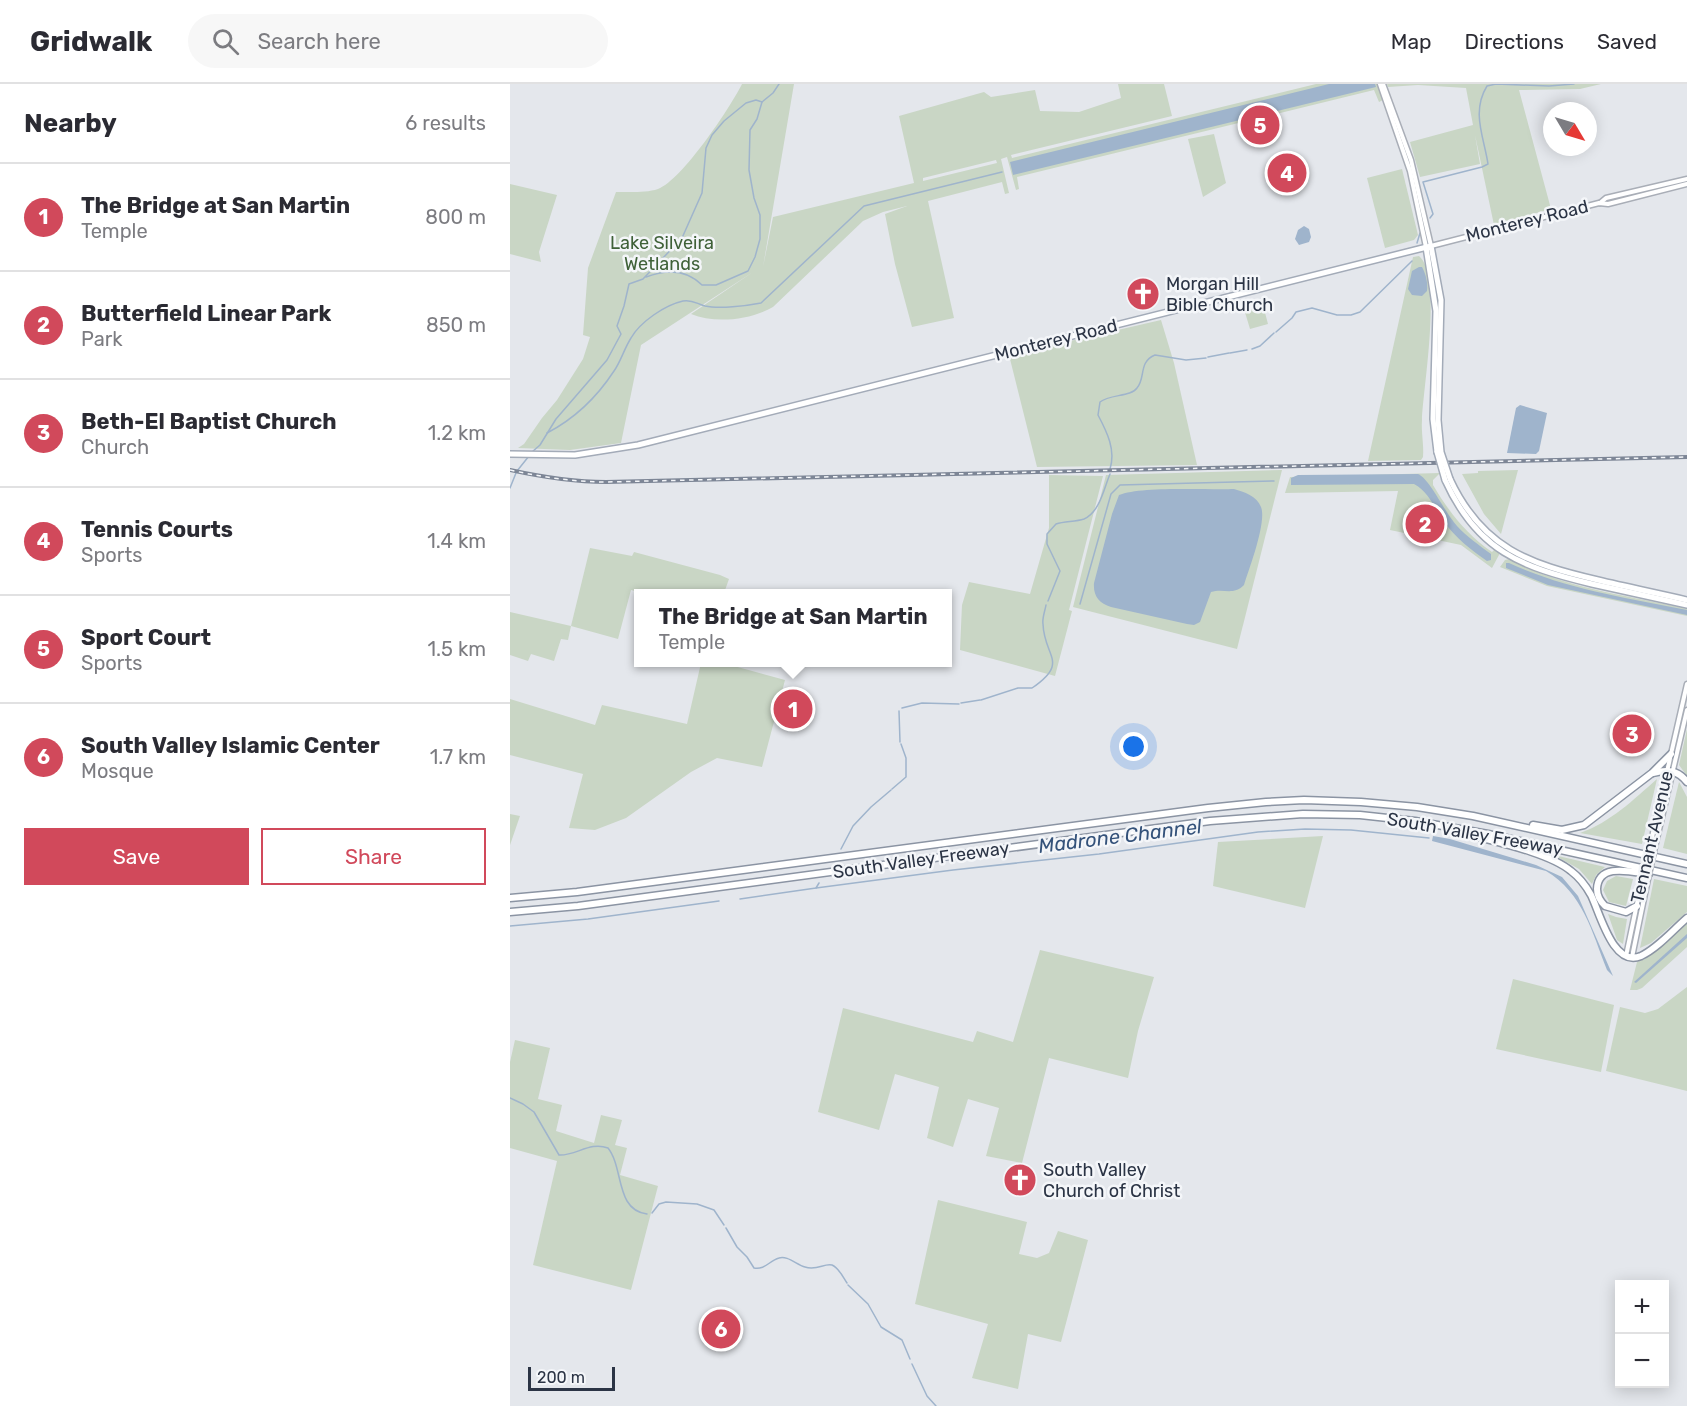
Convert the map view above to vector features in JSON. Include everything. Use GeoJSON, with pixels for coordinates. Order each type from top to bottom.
{"type":"FeatureCollection","features":[{"type":"Feature","properties":{"kind":"highway"},"geometry":{"type":"LineString","coordinates":[[1473,816],[1556,829],[1574,829],[1596,817],[1652,773],[1671,754]]}},
{"type":"Feature","properties":{"kind":"highway"},"geometry":{"type":"LineString","coordinates":[[1652,773],[1670,771],[1683,777],[1687,782]]}},
{"type":"Feature","properties":{"kind":"highway","name":"South Valley Freeway"},"geometry":{"type":"LineString","coordinates":[[510,898],[577,892],[1247,803],[1304,800],[1417,807],[1473,816],[1687,864]]}},
{"type":"Feature","properties":{"kind":"highway","name":"South Valley Freeway"},"geometry":{"type":"LineString","coordinates":[[510,912],[602,903],[1230,819],[1286,815],[1341,815],[1435,823],[1685,878]]}},
{"type":"Feature","properties":{"kind":"highway"},"geometry":{"type":"LineString","coordinates":[[1435,823],[1541,855],[1568,868],[1588,890],[1614,946],[1629,957],[1640,956],[1650,951],[1687,918]]}},
{"type":"Feature","properties":{"kind":"highway"},"geometry":{"type":"LineString","coordinates":[[1636,906],[1626,912],[1610,909],[1602,904],[1597,888],[1602,876],[1619,870],[1685,878]]}},
{"type":"Feature","properties":{"kind":"main road"},"geometry":{"type":"LineString","coordinates":[[1381,84],[1410,171],[1441,300],[1439,452],[1455,500],[1476,528],[1497,548],[1521,562],[1550,574],[1687,605]]}},
{"type":"Feature","properties":{"kind":"main road","name":"Monterey Road"},"geometry":{"type":"LineString","coordinates":[[1599,203],[1606,198],[1687,179]]}},
{"type":"Feature","properties":{"kind":"main road","name":"Monterey Road"},"geometry":{"type":"LineString","coordinates":[[510,454],[542,456],[603,452],[638,445],[1599,203],[1608,204],[1687,184]]}},
{"type":"Feature","properties":{"kind":"main road"},"geometry":{"type":"LineString","coordinates":[[1447,479],[1479,524],[1501,544],[1523,558],[1551,569],[1687,600]]}},
{"type":"Feature","properties":{"kind":"main road","name":"Tennant Avenue"},"geometry":{"type":"LineString","coordinates":[[1670,771],[1671,754],[1687,684]]}},
{"type":"Feature","properties":{"kind":"main road","name":"Tennant Avenue"},"geometry":{"type":"LineString","coordinates":[[1629,957],[1670,771],[1687,710]]}},
{"type":"Feature","properties":{"kind":"main road","name":"Tennant Avenue"},"geometry":{"type":"LineString","coordinates":[[1629,957],[1636,906],[1653,847]]}},
{"type":"Feature","properties":{"kind":"green space","name":"Lake Silveira Wetlands"},"geometry":{"type":"Polygon","coordinates":[[[742,84],[794,84],[763,267],[773,217],[914,183],[899,116],[984,92],[991,97],[1035,90],[1040,111],[1079,112],[1121,98],[1118,84],[1164,84],[1172,116],[1011,155],[1012,158],[1316,84],[1377,84],[1383,100],[1379,102],[1374,90],[1260,118],[1267,126],[1262,132],[1254,124],[1259,118],[1017,177],[1019,189],[1016,190],[1007,157],[1001,159],[1009,193],[1005,194],[1002,182],[928,201],[954,318],[912,327],[895,264],[885,214],[907,206],[883,212],[863,221],[773,307],[743,318],[721,320],[691,314],[753,272],[641,345],[621,443],[570,450],[518,448],[524,444],[557,400],[583,359],[590,337],[583,335],[588,268],[616,192],[653,190],[668,183],[705,142],[742,84]],[[996,160],[923,178],[923,181],[997,163],[996,160]]]}},
{"type":"Feature","properties":{"kind":"green space"},"geometry":{"type":"Polygon","coordinates":[[[1387,84],[1601,84],[1580,89],[1519,90],[1551,209],[1494,225],[1475,135],[1480,164],[1420,177],[1410,142],[1473,125],[1466,88],[1418,85],[1388,87],[1387,84]]]}},
{"type":"Feature","properties":{"kind":"green space"},"geometry":{"type":"Polygon","coordinates":[[[1214,134],[1226,183],[1203,197],[1188,139],[1214,134]]]}},
{"type":"Feature","properties":{"kind":"green space"},"geometry":{"type":"Polygon","coordinates":[[[1290,156],[1297,187],[1284,190],[1276,158],[1290,156]]]}},
{"type":"Feature","properties":{"kind":"green space"},"geometry":{"type":"Polygon","coordinates":[[[1402,169],[1418,235],[1414,240],[1385,248],[1367,178],[1402,169]]]}},
{"type":"Feature","properties":{"kind":"green space"},"geometry":{"type":"Polygon","coordinates":[[[510,184],[557,195],[539,252],[541,262],[510,254],[510,184]]]}},
{"type":"Feature","properties":{"kind":"green space"},"geometry":{"type":"Polygon","coordinates":[[[1419,256],[1426,268],[1431,309],[1422,420],[1423,457],[1421,460],[1368,461],[1413,257],[1419,256]]]}},
{"type":"Feature","properties":{"kind":"green space"},"geometry":{"type":"Polygon","coordinates":[[[1263,305],[1268,324],[1250,329],[1244,309],[1253,309],[1263,305]]]}},
{"type":"Feature","properties":{"kind":"green space"},"geometry":{"type":"Polygon","coordinates":[[[1161,320],[1174,363],[1197,465],[1037,467],[1009,355],[1161,320]]]}},
{"type":"Feature","properties":{"kind":"green space"},"geometry":{"type":"Polygon","coordinates":[[[1282,470],[1237,649],[1073,607],[1106,475],[1282,470]]]}},
{"type":"Feature","properties":{"kind":"green space"},"geometry":{"type":"Polygon","coordinates":[[[1518,470],[1501,534],[1484,514],[1462,474],[1478,473],[1478,471],[1518,470]]]}},
{"type":"Feature","properties":{"kind":"green space"},"geometry":{"type":"Polygon","coordinates":[[[1440,473],[1433,480],[1433,485],[1445,504],[1466,530],[1492,552],[1495,549],[1500,553],[1492,568],[1461,545],[1390,530],[1398,491],[1285,493],[1290,477],[1440,473]]]}},
{"type":"Feature","properties":{"kind":"green space"},"geometry":{"type":"Polygon","coordinates":[[[1049,475],[1103,476],[1055,676],[960,650],[962,605],[969,582],[1030,594],[1049,528],[1049,475]]]}},
{"type":"Feature","properties":{"kind":"green space"},"geometry":{"type":"Polygon","coordinates":[[[590,548],[632,556],[634,552],[729,579],[725,589],[631,590],[618,639],[571,626],[590,548]]]}},
{"type":"Feature","properties":{"kind":"green space"},"geometry":{"type":"Polygon","coordinates":[[[1509,559],[1573,584],[1687,609],[1687,616],[1547,586],[1500,567],[1505,560],[1509,559]]]}},
{"type":"Feature","properties":{"kind":"green space"},"geometry":{"type":"Polygon","coordinates":[[[510,612],[571,626],[568,640],[561,639],[554,661],[531,654],[528,661],[510,655],[510,612]]]}},
{"type":"Feature","properties":{"kind":"green space"},"geometry":{"type":"Polygon","coordinates":[[[700,667],[738,667],[785,680],[762,767],[717,758],[691,772],[626,818],[595,830],[569,828],[583,774],[510,755],[510,699],[595,725],[602,705],[687,724],[700,667]]]}},
{"type":"Feature","properties":{"kind":"green space"},"geometry":{"type":"Polygon","coordinates":[[[1687,729],[1687,776],[1679,765],[1687,729]]]}},
{"type":"Feature","properties":{"kind":"green space"},"geometry":{"type":"Polygon","coordinates":[[[1657,779],[1642,844],[1580,833],[1612,817],[1657,779]]]}},
{"type":"Feature","properties":{"kind":"green space"},"geometry":{"type":"Polygon","coordinates":[[[1679,782],[1687,797],[1687,854],[1663,848],[1679,782]]]}},
{"type":"Feature","properties":{"kind":"green space"},"geometry":{"type":"Polygon","coordinates":[[[510,814],[520,816],[510,845],[510,814]]]}},
{"type":"Feature","properties":{"kind":"green space"},"geometry":{"type":"Polygon","coordinates":[[[1323,836],[1305,908],[1213,886],[1218,842],[1323,836]]]}},
{"type":"Feature","properties":{"kind":"green space"},"geometry":{"type":"Polygon","coordinates":[[[1554,855],[1605,867],[1596,875],[1592,884],[1579,869],[1554,855]]]}},
{"type":"Feature","properties":{"kind":"green space"},"geometry":{"type":"Polygon","coordinates":[[[1616,876],[1633,879],[1626,906],[1609,902],[1603,890],[1607,881],[1616,876]]]}},
{"type":"Feature","properties":{"kind":"green space"},"geometry":{"type":"Polygon","coordinates":[[[1654,879],[1687,886],[1687,912],[1651,943],[1640,948],[1654,879]]]}},
{"type":"Feature","properties":{"kind":"green space"},"geometry":{"type":"Polygon","coordinates":[[[1608,914],[1627,919],[1623,944],[1617,940],[1608,914]]]}},
{"type":"Feature","properties":{"kind":"green space"},"geometry":{"type":"Polygon","coordinates":[[[1687,922],[1687,947],[1642,988],[1630,990],[1637,962],[1645,959],[1687,922]]]}},
{"type":"Feature","properties":{"kind":"green space"},"geometry":{"type":"Polygon","coordinates":[[[1040,950],[1154,977],[1138,1031],[1128,1078],[1049,1058],[1022,1163],[986,1156],[999,1108],[968,1099],[953,1147],[927,1138],[939,1087],[895,1074],[879,1130],[818,1112],[843,1008],[973,1042],[977,1031],[1013,1042],[1040,950]]]}},
{"type":"Feature","properties":{"kind":"green space"},"geometry":{"type":"Polygon","coordinates":[[[1513,979],[1614,1005],[1601,1072],[1496,1049],[1513,979]]]}},
{"type":"Feature","properties":{"kind":"green space"},"geometry":{"type":"Polygon","coordinates":[[[1687,987],[1687,1091],[1606,1071],[1620,1007],[1645,1013],[1658,1009],[1687,987]]]}},
{"type":"Feature","properties":{"kind":"green space"},"geometry":{"type":"Polygon","coordinates":[[[515,1040],[550,1048],[538,1099],[562,1105],[556,1131],[594,1143],[601,1115],[622,1120],[615,1145],[627,1148],[620,1175],[658,1186],[631,1290],[533,1265],[557,1161],[510,1148],[510,1062],[515,1040]]]}},
{"type":"Feature","properties":{"kind":"green space"},"geometry":{"type":"Polygon","coordinates":[[[938,1200],[1027,1222],[1019,1254],[1037,1258],[1049,1253],[1058,1231],[1088,1240],[1061,1342],[1028,1334],[1018,1389],[972,1378],[988,1324],[915,1304],[938,1200]]]}},
{"type":"Feature","properties":{"kind":"water"},"geometry":{"type":"Polygon","coordinates":[[[1329,84],[1375,84],[1376,87],[1013,175],[1010,162],[1329,84]]]}},
{"type":"Feature","properties":{"kind":"water"},"geometry":{"type":"Polygon","coordinates":[[[1304,226],[1309,229],[1311,237],[1309,242],[1299,245],[1295,239],[1298,230],[1304,226]]]}},
{"type":"Feature","properties":{"kind":"water"},"geometry":{"type":"Polygon","coordinates":[[[1422,267],[1427,282],[1427,291],[1422,296],[1412,295],[1408,289],[1412,271],[1422,267]]]}},
{"type":"Feature","properties":{"kind":"water"},"geometry":{"type":"Polygon","coordinates":[[[1520,405],[1547,413],[1539,451],[1536,454],[1507,453],[1516,408],[1520,405]]]}},
{"type":"Feature","properties":{"kind":"water"},"geometry":{"type":"Polygon","coordinates":[[[1418,474],[1427,482],[1457,526],[1491,554],[1491,560],[1487,561],[1459,538],[1444,522],[1428,496],[1414,484],[1291,485],[1291,478],[1298,475],[1418,474]]]}},
{"type":"Feature","properties":{"kind":"water"},"geometry":{"type":"Polygon","coordinates":[[[1158,489],[1234,489],[1253,497],[1261,507],[1262,523],[1257,546],[1244,585],[1232,591],[1211,592],[1200,622],[1194,625],[1187,624],[1111,607],[1098,598],[1094,583],[1119,495],[1158,489]]]}},
{"type":"Feature","properties":{"kind":"water"},"geometry":{"type":"Polygon","coordinates":[[[1506,563],[1574,586],[1687,610],[1687,615],[1548,585],[1506,568],[1506,563]]]}},
{"type":"Feature","properties":{"kind":"water"},"geometry":{"type":"Polygon","coordinates":[[[1433,836],[1536,865],[1562,877],[1578,896],[1613,976],[1607,970],[1585,914],[1569,890],[1559,880],[1546,871],[1432,841],[1433,836]]]}},
{"type":"Feature","properties":{"kind":"water"},"geometry":{"type":"Polygon","coordinates":[[[1687,934],[1687,938],[1636,983],[1634,982],[1687,934]]]}},
{"type":"Feature","properties":{"kind":"waterway"},"geometry":{"type":"LineString","coordinates":[[646,277],[676,272],[683,273],[702,285],[716,285],[748,271],[760,239],[760,215],[749,170],[750,130],[757,119],[762,102],[773,93],[779,84]]}},
{"type":"Feature","properties":{"kind":"waterway"},"geometry":{"type":"LineString","coordinates":[[1430,218],[1433,214],[1423,182],[1488,164],[1479,115],[1482,96],[1487,86],[1574,84]]}},
{"type":"Feature","properties":{"kind":"waterway"},"geometry":{"type":"LineString","coordinates":[[532,452],[540,445],[556,419],[607,360],[621,334],[617,326],[629,284],[643,279],[682,238],[702,193],[706,148],[712,135],[724,121],[746,103],[756,100],[762,102]]}},
{"type":"Feature","properties":{"kind":"waterway"},"geometry":{"type":"LineString","coordinates":[[547,433],[576,414],[600,390],[619,363],[635,332],[661,310],[686,301],[718,307],[761,303],[864,206],[1002,172]]}},
{"type":"Feature","properties":{"kind":"waterway"},"geometry":{"type":"LineString","coordinates":[[1417,243],[1420,233]]}},
{"type":"Feature","properties":{"kind":"waterway"},"geometry":{"type":"LineString","coordinates":[[1276,332],[1296,312],[1312,308],[1337,315],[1351,315],[1360,312],[1412,261]]}},
{"type":"Feature","properties":{"kind":"waterway"},"geometry":{"type":"LineString","coordinates":[[1252,349],[1260,346],[1274,333]]}},
{"type":"Feature","properties":{"kind":"waterway"},"geometry":{"type":"LineString","coordinates":[[1230,353],[1247,350]]}},
{"type":"Feature","properties":{"kind":"waterway"},"geometry":{"type":"LineString","coordinates":[[1208,357],[1229,353]]}},
{"type":"Feature","properties":{"kind":"waterway"},"geometry":{"type":"LineString","coordinates":[[1110,469],[1111,448],[1098,415],[1100,402],[1134,391],[1140,384],[1146,362],[1155,355],[1186,360],[1206,358]]}},
{"type":"Feature","properties":{"kind":"waterway"},"geometry":{"type":"LineString","coordinates":[[517,471],[529,456]]}},
{"type":"Feature","properties":{"kind":"waterway"},"geometry":{"type":"LineString","coordinates":[[510,488],[516,473]]}},
{"type":"Feature","properties":{"kind":"waterway"},"geometry":{"type":"LineString","coordinates":[[1048,601],[1060,571],[1047,544],[1047,534],[1056,524],[1081,520],[1089,516],[1098,505],[1110,474]]}},
{"type":"Feature","properties":{"kind":"waterway"},"geometry":{"type":"LineString","coordinates":[[1080,604],[1111,494],[1120,485],[1274,481]]}},
{"type":"Feature","properties":{"kind":"waterway"},"geometry":{"type":"LineString","coordinates":[[981,700],[1018,688],[1032,688],[1050,672],[1052,659],[1044,635],[1043,622],[1046,605]]}},
{"type":"Feature","properties":{"kind":"waterway"},"geometry":{"type":"LineString","coordinates":[[961,703],[980,700]]}},
{"type":"Feature","properties":{"kind":"waterway"},"geometry":{"type":"LineString","coordinates":[[902,708],[922,703],[959,704]]}},
{"type":"Feature","properties":{"kind":"waterway"},"geometry":{"type":"LineString","coordinates":[[899,711],[900,742]]}},
{"type":"Feature","properties":{"kind":"waterway"},"geometry":{"type":"LineString","coordinates":[[892,789],[906,777],[906,758],[901,744]]}},
{"type":"Feature","properties":{"kind":"waterway"},"geometry":{"type":"LineString","coordinates":[[841,849],[853,826],[891,790]]}},
{"type":"Feature","properties":{"kind":"waterway","name":"Madrone Channel"},"geometry":{"type":"LineString","coordinates":[[816,888],[1099,854],[1258,832],[1305,829],[1351,830],[1429,838]]}},
{"type":"Feature","properties":{"kind":"waterway"},"geometry":{"type":"LineString","coordinates":[[740,899],[816,888],[819,883]]}},
{"type":"Feature","properties":{"kind":"waterway"},"geometry":{"type":"LineString","coordinates":[[510,926],[588,919],[719,901]]}},
{"type":"Feature","properties":{"kind":"waterway"},"geometry":{"type":"LineString","coordinates":[[510,1098],[534,1112],[559,1155],[595,1146],[608,1148],[613,1156],[625,1197],[637,1211],[647,1214]]}},
{"type":"Feature","properties":{"kind":"waterway"},"geometry":{"type":"LineString","coordinates":[[652,1213],[659,1204],[666,1202],[697,1204],[714,1210],[724,1225]]}},
{"type":"Feature","properties":{"kind":"waterway"},"geometry":{"type":"LineString","coordinates":[[726,1228],[737,1247],[754,1268],[764,1267],[782,1257],[809,1268],[832,1265],[839,1270],[847,1283]]}},
{"type":"Feature","properties":{"kind":"waterway"},"geometry":{"type":"LineString","coordinates":[[848,1285],[868,1304],[881,1327],[902,1340],[910,1359]]}},
{"type":"Feature","properties":{"kind":"waterway"},"geometry":{"type":"LineString","coordinates":[[912,1364],[927,1396],[936,1406]]}},
{"type":"Feature","properties":{"kind":"railway"},"geometry":{"type":"LineString","coordinates":[[510,470],[558,479],[606,482],[1687,457]]}},
{"type":"Feature","properties":{"kind":"place","name":"Sport Court"},"geometry":{"type":"Point","coordinates":[1260,125]}},
{"type":"Feature","properties":{"kind":"place","name":"Tennis Courts"},"geometry":{"type":"Point","coordinates":[1287,173]}},
{"type":"Feature","properties":{"kind":"place","name":"Morgan Hill Bible Church"},"geometry":{"type":"Point","coordinates":[1143,294]}},
{"type":"Feature","properties":{"kind":"place","name":"Butterfield Linear Park"},"geometry":{"type":"Point","coordinates":[1425,524]}},
{"type":"Feature","properties":{"kind":"place","name":"The Bridge at San Martin"},"geometry":{"type":"Point","coordinates":[793,709]}},
{"type":"Feature","properties":{"kind":"place","name":"Beth-El Baptist Church"},"geometry":{"type":"Point","coordinates":[1632,734]}},
{"type":"Feature","properties":{"kind":"place","name":"South Valley Church of Christ"},"geometry":{"type":"Point","coordinates":[1020,1180]}},
{"type":"Feature","properties":{"kind":"place","name":"South Valley Islamic Center"},"geometry":{"type":"Point","coordinates":[721,1329]}}]}
